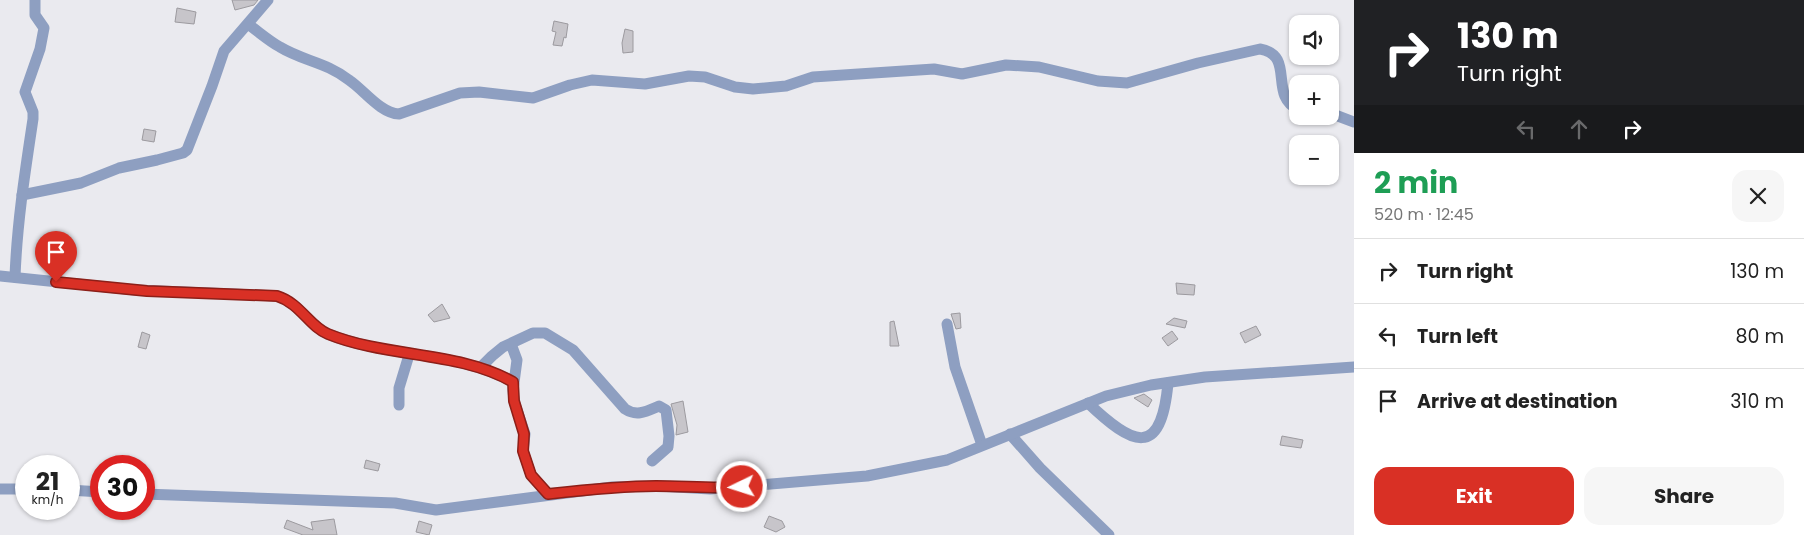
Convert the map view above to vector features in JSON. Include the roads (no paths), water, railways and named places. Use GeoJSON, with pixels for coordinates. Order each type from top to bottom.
{"type":"FeatureCollection","features":[{"type":"Feature","properties":{"kind":"street"},"geometry":{"type":"LineString","coordinates":[[15,277],[17,232],[33,119],[33,112],[26,92],[40,49],[44,28],[35,15],[35,0]]}},
{"type":"Feature","properties":{"kind":"street"},"geometry":{"type":"LineString","coordinates":[[22,195],[81,183],[120,168],[183,153],[190,145],[224,51],[249,25],[268,0]]}},
{"type":"Feature","properties":{"kind":"street"},"geometry":{"type":"LineString","coordinates":[[249,25],[280,47],[334,69],[393,114],[399,114],[460,93],[533,98],[570,85],[592,80],[645,84],[697,75],[735,87],[753,89],[786,86],[813,77],[934,69],[962,74],[1006,65],[1039,67],[1098,81],[1127,83],[1198,63],[1260,49],[1267,50],[1273,54],[1281,70],[1284,96],[1289,104]]}},
{"type":"Feature","properties":{"kind":"street"},"geometry":{"type":"LineString","coordinates":[[1339,116],[1354,122]]}},
{"type":"Feature","properties":{"kind":"street"},"geometry":{"type":"LineString","coordinates":[[0,276],[135,290],[277,296],[284,298],[303,312],[326,333],[409,355],[481,368],[513,382]]}},
{"type":"Feature","properties":{"kind":"street"},"geometry":{"type":"LineString","coordinates":[[948,324],[955,367],[982,445]]}},
{"type":"Feature","properties":{"kind":"street"},"geometry":{"type":"LineString","coordinates":[[481,368],[492,356],[511,344],[533,333],[545,333],[573,350],[625,409],[631,413],[639,414],[659,406],[663,407],[668,414],[669,443],[664,451],[652,461]]}},
{"type":"Feature","properties":{"kind":"street"},"geometry":{"type":"LineString","coordinates":[[511,344],[517,360],[513,382],[514,401],[524,434],[523,451],[531,475],[548,494]]}},
{"type":"Feature","properties":{"kind":"street"},"geometry":{"type":"LineString","coordinates":[[399,405],[399,388],[409,355]]}},
{"type":"Feature","properties":{"kind":"street"},"geometry":{"type":"LineString","coordinates":[[155,494],[395,503],[436,510],[612,487],[658,486],[710,489],[867,476],[947,460],[1106,396],[1205,377],[1354,367]]}},
{"type":"Feature","properties":{"kind":"street"},"geometry":{"type":"LineString","coordinates":[[1088,403],[1120,431],[1130,436],[1144,438],[1149,436],[1158,426],[1162,416],[1168,383]]}},
{"type":"Feature","properties":{"kind":"street"},"geometry":{"type":"LineString","coordinates":[[1010,434],[1034,462],[1109,535]]}},
{"type":"Feature","properties":{"kind":"street"},"geometry":{"type":"LineString","coordinates":[[0,489],[15,489]]}}]}
